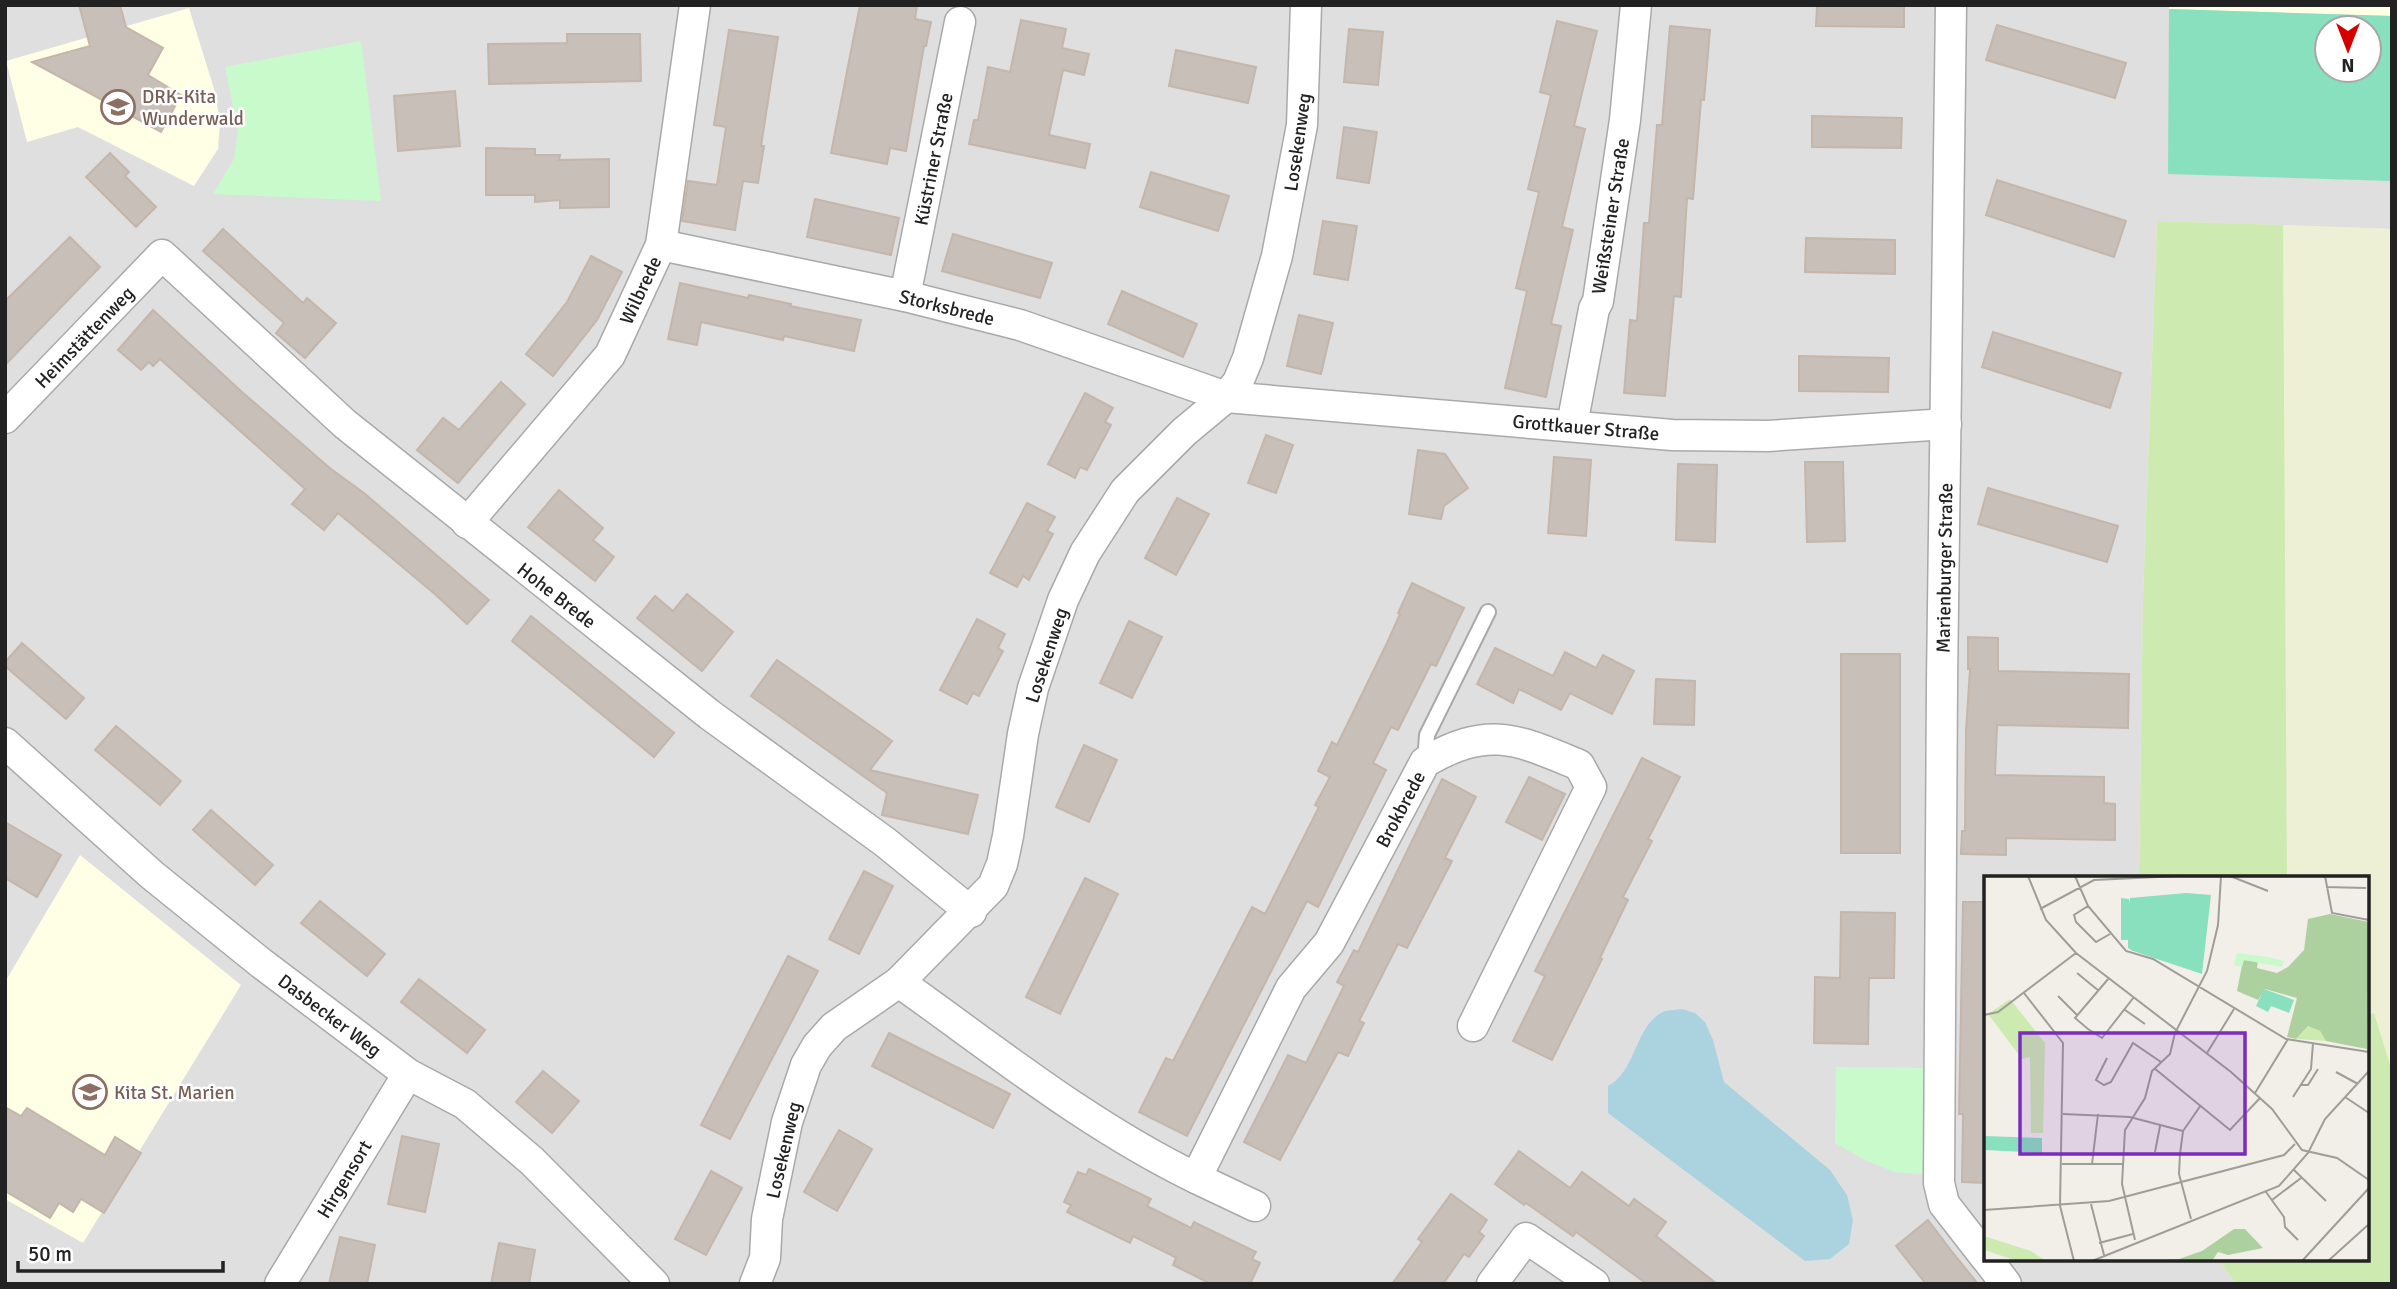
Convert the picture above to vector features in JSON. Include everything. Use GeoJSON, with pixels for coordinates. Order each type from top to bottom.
{"type":"FeatureCollection","features":[{"type":"Feature","properties":{"kind":"street","name":"Wilbrede"},"geometry":{"type":"LineString","coordinates":[[467,523],[610,355],[661,245],[695,5]]}},
{"type":"Feature","properties":{"kind":"street","name":"Losekenweg"},"geometry":{"type":"LineString","coordinates":[[755,1284],[765,1258],[767,1219],[787,1122],[806,1066],[817,1046],[834,1027],[899,982],[971,912],[993,886],[1002,864],[1033,688],[1063,600],[1085,553],[1125,491],[1184,432],[1226,397],[1238,382],[1248,358],[1280,244],[1302,125],[1306,5]]}},
{"type":"Feature","properties":{"kind":"street","name":"Weißsteiner Straße"},"geometry":{"type":"LineString","coordinates":[[1572,425],[1594,309],[1598,301],[1625,120],[1636,5]]}},
{"type":"Feature","properties":{"kind":"street","name":"Marienburger Straße"},"geometry":{"type":"LineString","coordinates":[[1951,5],[1941,682],[1939,1183],[1944,1204],[1984,1256]]}},
{"type":"Feature","properties":{"kind":"street","name":"Küstriner Straße"},"geometry":{"type":"LineString","coordinates":[[905,296],[960,22]]}},
{"type":"Feature","properties":{"kind":"street","name":"Storksbrede"},"geometry":{"type":"LineString","coordinates":[[661,245],[905,296],[1020,325],[1226,397]]}},
{"type":"Feature","properties":{"kind":"street","name":"Hohe Brede"},"geometry":{"type":"LineString","coordinates":[[162,255],[345,424],[709,715],[885,842],[971,912]]}},
{"type":"Feature","properties":{"kind":"street","name":"Heimstättenweg"},"geometry":{"type":"LineString","coordinates":[[5,418],[162,255]]}},
{"type":"Feature","properties":{"kind":"street","name":"Grottkauer Straße"},"geometry":{"type":"LineString","coordinates":[[1226,397],[1672,435],[1768,436],[1946,424]]}},
{"type":"Feature","properties":{"kind":"street","name":"Brokbrede"},"geometry":{"type":"LineString","coordinates":[[1196,1178],[1291,988],[1329,943],[1425,762],[1452,746],[1477,740],[1504,739],[1579,765],[1591,787],[1473,1026]]}},
{"type":"Feature","properties":{"kind":"street","name":"Dasbecker Weg"},"geometry":{"type":"LineString","coordinates":[[5,743],[152,875],[261,963],[408,1074],[465,1104],[522,1153],[654,1284]]}},
{"type":"Feature","properties":{"kind":"street"},"geometry":{"type":"LineString","coordinates":[[899,982],[1109,1131],[1150,1156],[1255,1206]]}},
{"type":"Feature","properties":{"kind":"street","name":"Hirgensort"},"geometry":{"type":"LineString","coordinates":[[280,1284],[408,1074]]}},
{"type":"Feature","properties":{"kind":"street"},"geometry":{"type":"LineString","coordinates":[[1492,1284],[1526,1238],[1594,1284]]}},
{"type":"Feature","properties":{"kind":"street","name":"Marienburger Straße"},"geometry":{"type":"LineString","coordinates":[[1988,1261],[2006,1284]]}},
{"type":"Feature","properties":{"kind":"lane"},"geometry":{"type":"LineString","coordinates":[[1425,762],[1427,735],[1488,612]]}},
{"type":"Feature","properties":{"kind":"shaded area"},"geometry":{"type":"Polygon","coordinates":[[[5,5],[2392,5],[2392,229],[2157,221],[2143,599],[2139,876],[1984,876],[1984,1261],[2219,1261],[2236,1284],[5,1284],[5,5]]]}},
{"type":"Feature","properties":{"kind":"shaded area"},"geometry":{"type":"Polygon","coordinates":[[[2169,5],[2392,5],[2392,16],[2383,14],[2169,9],[2169,5]]]}},
{"type":"Feature","properties":{"kind":"shaded area","name":"DRK-Kita Wunderwald"},"geometry":{"type":"Polygon","coordinates":[[[189,8],[215,92],[220,123],[218,149],[194,186],[78,127],[27,142],[6,61],[189,8]]]}},
{"type":"Feature","properties":{"kind":"shaded area"},"geometry":{"type":"Polygon","coordinates":[[[2283,225],[2392,229],[2392,1071],[2374,1013],[2369,1014],[2369,876],[2287,876],[2283,225]]]}},
{"type":"Feature","properties":{"kind":"shaded area","name":"Kita St. Marien"},"geometry":{"type":"Polygon","coordinates":[[[80,855],[241,985],[83,1243],[5,1199],[5,982],[80,855]]]}},
{"type":"Feature","properties":{"kind":"green space"},"geometry":{"type":"Polygon","coordinates":[[[2169,9],[2328,14],[2313,14],[2313,84],[2383,84],[2383,16],[2392,16],[2392,181],[2168,174],[2169,9]]]}},
{"type":"Feature","properties":{"kind":"green space"},"geometry":{"type":"Polygon","coordinates":[[[361,41],[381,201],[213,194],[234,159],[238,130],[225,67],[361,41]]]}},
{"type":"Feature","properties":{"kind":"green space"},"geometry":{"type":"Polygon","coordinates":[[[2157,221],[2283,225],[2287,876],[2139,876],[2143,599],[2157,221]]]}},
{"type":"Feature","properties":{"kind":"green space"},"geometry":{"type":"Polygon","coordinates":[[[2374,1013],[2392,1071],[2392,1284],[2236,1284],[2219,1261],[2369,1261],[2369,1014],[2374,1013]]]}},
{"type":"Feature","properties":{"kind":"green space"},"geometry":{"type":"Polygon","coordinates":[[[1836,1067],[1933,1068],[1931,1175],[1894,1172],[1835,1143],[1836,1067]]]}},
{"type":"Feature","properties":{"kind":"water"},"geometry":{"type":"Polygon","coordinates":[[[1682,1009],[1695,1013],[1705,1022],[1713,1040],[1724,1082],[1830,1170],[1847,1195],[1853,1220],[1849,1244],[1830,1259],[1805,1261],[1608,1113],[1608,1086],[1625,1070],[1648,1026],[1655,1017],[1665,1011],[1682,1009]]]}},
{"type":"Feature","properties":{"kind":"building"},"geometry":{"type":"Polygon","coordinates":[[[79,5],[120,5],[126,27],[163,48],[148,75],[181,95],[161,132],[32,62],[90,46],[79,5]]]}},
{"type":"Feature","properties":{"kind":"building"},"geometry":{"type":"Polygon","coordinates":[[[860,5],[917,5],[915,19],[931,22],[924,46],[906,151],[890,148],[887,164],[831,153],[860,5]]]}},
{"type":"Feature","properties":{"kind":"building"},"geometry":{"type":"Polygon","coordinates":[[[1817,5],[1904,5],[1904,27],[1816,26],[1817,5]]]}},
{"type":"Feature","properties":{"kind":"building"},"geometry":{"type":"Polygon","coordinates":[[[1021,20],[1066,29],[1062,48],[1089,54],[1084,75],[1063,70],[1049,135],[1090,144],[1085,168],[969,144],[974,120],[978,120],[988,67],[1010,72],[1021,20]]]}},
{"type":"Feature","properties":{"kind":"building"},"geometry":{"type":"Polygon","coordinates":[[[1557,21],[1597,31],[1574,126],[1585,129],[1562,227],[1573,230],[1551,324],[1561,326],[1546,397],[1505,388],[1527,291],[1516,288],[1539,192],[1528,189],[1551,95],[1540,92],[1557,21]]]}},
{"type":"Feature","properties":{"kind":"building"},"geometry":{"type":"Polygon","coordinates":[[[1997,25],[2126,63],[2115,98],[1986,60],[1997,25]]]}},
{"type":"Feature","properties":{"kind":"building"},"geometry":{"type":"Polygon","coordinates":[[[1670,26],[1710,30],[1693,199],[1687,198],[1681,297],[1674,296],[1665,396],[1624,393],[1630,320],[1637,321],[1644,223],[1649,223],[1657,125],[1662,125],[1670,26]]]}},
{"type":"Feature","properties":{"kind":"building"},"geometry":{"type":"Polygon","coordinates":[[[1349,29],[1383,32],[1378,85],[1344,82],[1349,29]]]}},
{"type":"Feature","properties":{"kind":"building"},"geometry":{"type":"Polygon","coordinates":[[[729,30],[778,37],[758,183],[743,181],[735,230],[682,221],[688,181],[717,185],[726,127],[714,125],[729,30]]]}},
{"type":"Feature","properties":{"kind":"building"},"geometry":{"type":"Polygon","coordinates":[[[567,34],[640,34],[641,81],[489,84],[488,44],[567,43],[567,34]]]}},
{"type":"Feature","properties":{"kind":"building"},"geometry":{"type":"Polygon","coordinates":[[[1176,50],[1256,67],[1248,103],[1169,86],[1176,50]]]}},
{"type":"Feature","properties":{"kind":"building"},"geometry":{"type":"Polygon","coordinates":[[[455,91],[460,146],[398,151],[394,96],[455,91]]]}},
{"type":"Feature","properties":{"kind":"building"},"geometry":{"type":"Polygon","coordinates":[[[1812,116],[1902,118],[1901,148],[1812,147],[1812,116]]]}},
{"type":"Feature","properties":{"kind":"building"},"geometry":{"type":"Polygon","coordinates":[[[1344,127],[1377,132],[1369,183],[1337,178],[1344,127]]]}},
{"type":"Feature","properties":{"kind":"building"},"geometry":{"type":"Polygon","coordinates":[[[486,148],[535,149],[535,155],[560,155],[559,160],[609,159],[609,207],[560,208],[560,200],[535,202],[535,195],[486,195],[486,148]]]}},
{"type":"Feature","properties":{"kind":"building"},"geometry":{"type":"Polygon","coordinates":[[[110,153],[129,172],[125,176],[156,207],[136,227],[86,177],[110,153]]]}},
{"type":"Feature","properties":{"kind":"building"},"geometry":{"type":"Polygon","coordinates":[[[1151,172],[1229,196],[1218,231],[1140,207],[1151,172]]]}},
{"type":"Feature","properties":{"kind":"building"},"geometry":{"type":"Polygon","coordinates":[[[1997,180],[2126,221],[2114,257],[1986,215],[1997,180]]]}},
{"type":"Feature","properties":{"kind":"building"},"geometry":{"type":"Polygon","coordinates":[[[815,199],[899,218],[891,255],[807,237],[815,199]]]}},
{"type":"Feature","properties":{"kind":"building"},"geometry":{"type":"Polygon","coordinates":[[[1323,221],[1357,226],[1348,280],[1314,274],[1323,221]]]}},
{"type":"Feature","properties":{"kind":"building"},"geometry":{"type":"Polygon","coordinates":[[[223,229],[303,303],[307,298],[336,323],[305,358],[276,333],[284,323],[203,251],[223,229]]]}},
{"type":"Feature","properties":{"kind":"building"},"geometry":{"type":"Polygon","coordinates":[[[953,234],[1052,263],[1040,298],[942,271],[953,234]]]}},
{"type":"Feature","properties":{"kind":"building"},"geometry":{"type":"Polygon","coordinates":[[[70,237],[100,267],[5,365],[5,301],[70,237]]]}},
{"type":"Feature","properties":{"kind":"building"},"geometry":{"type":"Polygon","coordinates":[[[1806,238],[1895,240],[1895,274],[1805,272],[1806,238]]]}},
{"type":"Feature","properties":{"kind":"building"},"geometry":{"type":"Polygon","coordinates":[[[591,256],[622,272],[597,320],[553,376],[526,354],[567,302],[591,256]]]}},
{"type":"Feature","properties":{"kind":"building"},"geometry":{"type":"Polygon","coordinates":[[[680,283],[861,320],[854,351],[784,336],[783,340],[701,322],[697,345],[668,339],[680,283]]]}},
{"type":"Feature","properties":{"kind":"building"},"geometry":{"type":"Polygon","coordinates":[[[1122,291],[1197,324],[1183,357],[1108,324],[1122,291]]]}},
{"type":"Feature","properties":{"kind":"building"},"geometry":{"type":"Polygon","coordinates":[[[153,310],[331,469],[364,493],[489,600],[467,624],[338,513],[324,530],[292,504],[305,489],[160,359],[153,366],[149,362],[141,370],[118,350],[153,310]]]}},
{"type":"Feature","properties":{"kind":"building"},"geometry":{"type":"Polygon","coordinates":[[[1299,315],[1333,323],[1321,374],[1287,366],[1299,315]]]}},
{"type":"Feature","properties":{"kind":"building"},"geometry":{"type":"Polygon","coordinates":[[[1993,332],[2121,373],[2110,408],[1982,367],[1993,332]]]}},
{"type":"Feature","properties":{"kind":"building"},"geometry":{"type":"Polygon","coordinates":[[[1799,356],[1889,358],[1888,392],[1799,391],[1799,356]]]}},
{"type":"Feature","properties":{"kind":"building"},"geometry":{"type":"Polygon","coordinates":[[[501,382],[525,404],[458,483],[417,450],[443,418],[459,430],[501,382]]]}},
{"type":"Feature","properties":{"kind":"building"},"geometry":{"type":"Polygon","coordinates":[[[1085,393],[1113,408],[1105,422],[1111,425],[1087,470],[1080,467],[1075,478],[1048,464],[1085,393]]]}},
{"type":"Feature","properties":{"kind":"building"},"geometry":{"type":"Polygon","coordinates":[[[1266,435],[1293,445],[1276,493],[1248,483],[1266,435]]]}},
{"type":"Feature","properties":{"kind":"building"},"geometry":{"type":"Polygon","coordinates":[[[1418,450],[1445,454],[1468,488],[1444,506],[1441,519],[1409,514],[1418,450]]]}},
{"type":"Feature","properties":{"kind":"building"},"geometry":{"type":"Polygon","coordinates":[[[1554,457],[1591,460],[1586,536],[1548,533],[1554,457]]]}},
{"type":"Feature","properties":{"kind":"building"},"geometry":{"type":"Polygon","coordinates":[[[1805,462],[1843,462],[1845,541],[1807,542],[1805,462]]]}},
{"type":"Feature","properties":{"kind":"building"},"geometry":{"type":"Polygon","coordinates":[[[1678,464],[1717,465],[1715,542],[1676,540],[1678,464]]]}},
{"type":"Feature","properties":{"kind":"building"},"geometry":{"type":"Polygon","coordinates":[[[1988,488],[2118,526],[2107,562],[1978,524],[1988,488]]]}},
{"type":"Feature","properties":{"kind":"building"},"geometry":{"type":"Polygon","coordinates":[[[559,490],[603,528],[593,540],[614,557],[595,581],[528,527],[559,490]]]}},
{"type":"Feature","properties":{"kind":"building"},"geometry":{"type":"Polygon","coordinates":[[[1177,498],[1209,514],[1176,575],[1145,558],[1177,498]]]}},
{"type":"Feature","properties":{"kind":"building"},"geometry":{"type":"Polygon","coordinates":[[[1027,503],[1055,517],[1047,531],[1053,534],[1029,580],[1023,576],[1017,587],[990,573],[1027,503]]]}},
{"type":"Feature","properties":{"kind":"building"},"geometry":{"type":"Polygon","coordinates":[[[1412,583],[1464,608],[1436,666],[1431,664],[1398,730],[1391,727],[1373,763],[1386,770],[1318,907],[1307,901],[1187,1136],[1139,1112],[1166,1058],[1173,1061],[1252,907],[1265,914],[1319,807],[1315,805],[1330,777],[1318,771],[1332,742],[1337,745],[1387,643],[1412,583]]]}},
{"type":"Feature","properties":{"kind":"building"},"geometry":{"type":"Polygon","coordinates":[[[687,594],[733,632],[702,671],[637,618],[655,596],[673,611],[687,594]]]}},
{"type":"Feature","properties":{"kind":"building"},"geometry":{"type":"Polygon","coordinates":[[[531,616],[674,733],[654,757],[512,641],[531,616]]]}},
{"type":"Feature","properties":{"kind":"building"},"geometry":{"type":"Polygon","coordinates":[[[977,619],[1005,634],[998,648],[1003,651],[979,696],[973,693],[967,704],[940,690],[977,619]]]}},
{"type":"Feature","properties":{"kind":"building"},"geometry":{"type":"Polygon","coordinates":[[[1129,621],[1162,637],[1132,698],[1100,683],[1129,621]]]}},
{"type":"Feature","properties":{"kind":"building"},"geometry":{"type":"Polygon","coordinates":[[[1968,637],[1998,638],[1998,671],[2129,674],[2128,728],[1997,725],[1995,775],[2104,777],[2104,803],[2115,804],[2115,840],[2006,838],[2006,855],[1961,854],[1962,831],[1965,831],[1970,669],[1968,637]]]}},
{"type":"Feature","properties":{"kind":"building"},"geometry":{"type":"Polygon","coordinates":[[[22,643],[84,698],[66,719],[5,666],[5,662],[22,643]]]}},
{"type":"Feature","properties":{"kind":"building"},"geometry":{"type":"Polygon","coordinates":[[[1495,648],[1553,676],[1565,652],[1596,668],[1603,655],[1634,671],[1612,714],[1570,693],[1561,710],[1519,689],[1513,703],[1477,684],[1495,648]]]}},
{"type":"Feature","properties":{"kind":"building"},"geometry":{"type":"Polygon","coordinates":[[[1841,654],[1900,654],[1900,853],[1841,853],[1841,654]]]}},
{"type":"Feature","properties":{"kind":"building"},"geometry":{"type":"Polygon","coordinates":[[[777,660],[892,741],[870,770],[978,795],[968,834],[882,815],[887,793],[751,696],[777,660]]]}},
{"type":"Feature","properties":{"kind":"building"},"geometry":{"type":"Polygon","coordinates":[[[1656,679],[1695,681],[1694,725],[1654,724],[1656,679]]]}},
{"type":"Feature","properties":{"kind":"building"},"geometry":{"type":"Polygon","coordinates":[[[116,726],[181,781],[160,805],[95,750],[116,726]]]}},
{"type":"Feature","properties":{"kind":"building"},"geometry":{"type":"Polygon","coordinates":[[[1084,745],[1117,760],[1089,822],[1056,807],[1084,745]]]}},
{"type":"Feature","properties":{"kind":"building"},"geometry":{"type":"Polygon","coordinates":[[[1642,758],[1680,777],[1648,839],[1652,841],[1623,897],[1628,900],[1600,958],[1602,959],[1552,1060],[1513,1041],[1545,976],[1535,971],[1642,758]]]}},
{"type":"Feature","properties":{"kind":"building"},"geometry":{"type":"Polygon","coordinates":[[[1529,777],[1565,794],[1542,840],[1506,822],[1529,777]]]}},
{"type":"Feature","properties":{"kind":"building"},"geometry":{"type":"Polygon","coordinates":[[[1442,779],[1476,797],[1445,858],[1452,861],[1407,948],[1398,944],[1359,1021],[1364,1023],[1348,1056],[1338,1052],[1280,1160],[1244,1142],[1288,1055],[1306,1063],[1344,986],[1337,982],[1354,950],[1358,952],[1442,779]]]}},
{"type":"Feature","properties":{"kind":"building"},"geometry":{"type":"Polygon","coordinates":[[[211,810],[273,865],[255,885],[193,830],[211,810]]]}},
{"type":"Feature","properties":{"kind":"building"},"geometry":{"type":"Polygon","coordinates":[[[5,822],[61,855],[37,897],[5,878],[5,822]]]}},
{"type":"Feature","properties":{"kind":"building"},"geometry":{"type":"Polygon","coordinates":[[[864,871],[893,886],[859,954],[829,939],[864,871]]]}},
{"type":"Feature","properties":{"kind":"building"},"geometry":{"type":"Polygon","coordinates":[[[1085,878],[1118,894],[1060,1014],[1026,997],[1085,878]]]}},
{"type":"Feature","properties":{"kind":"building"},"geometry":{"type":"Polygon","coordinates":[[[320,901],[385,954],[367,976],[301,923],[320,901]]]}},
{"type":"Feature","properties":{"kind":"building"},"geometry":{"type":"Polygon","coordinates":[[[1963,902],[1984,902],[1984,1183],[1962,1182],[1963,1114],[1959,1114],[1963,902]]]}},
{"type":"Feature","properties":{"kind":"building"},"geometry":{"type":"Polygon","coordinates":[[[1841,912],[1895,913],[1894,978],[1869,978],[1868,1044],[1814,1043],[1815,977],[1840,978],[1841,912]]]}},
{"type":"Feature","properties":{"kind":"building"},"geometry":{"type":"Polygon","coordinates":[[[788,956],[818,971],[730,1139],[701,1125],[788,956]]]}},
{"type":"Feature","properties":{"kind":"building"},"geometry":{"type":"Polygon","coordinates":[[[419,979],[485,1030],[467,1053],[401,1002],[419,979]]]}},
{"type":"Feature","properties":{"kind":"building"},"geometry":{"type":"Polygon","coordinates":[[[889,1033],[1010,1094],[993,1128],[872,1066],[889,1033]]]}},
{"type":"Feature","properties":{"kind":"building"},"geometry":{"type":"Polygon","coordinates":[[[543,1071],[579,1101],[552,1133],[516,1102],[543,1071]]]}},
{"type":"Feature","properties":{"kind":"building"},"geometry":{"type":"Polygon","coordinates":[[[5,1107],[21,1116],[27,1108],[105,1155],[115,1137],[141,1153],[104,1213],[81,1199],[73,1212],[59,1203],[50,1218],[5,1191],[5,1107]]]}},
{"type":"Feature","properties":{"kind":"building"},"geometry":{"type":"Polygon","coordinates":[[[839,1130],[872,1149],[837,1211],[804,1192],[839,1130]]]}},
{"type":"Feature","properties":{"kind":"building"},"geometry":{"type":"Polygon","coordinates":[[[402,1136],[439,1144],[425,1212],[388,1204],[402,1136]]]}},
{"type":"Feature","properties":{"kind":"building"},"geometry":{"type":"Polygon","coordinates":[[[1519,1151],[1570,1188],[1582,1172],[1629,1206],[1634,1199],[1666,1222],[1656,1236],[1717,1284],[1647,1284],[1576,1232],[1573,1236],[1526,1203],[1524,1205],[1495,1184],[1519,1151]]]}},
{"type":"Feature","properties":{"kind":"building"},"geometry":{"type":"Polygon","coordinates":[[[1089,1169],[1151,1199],[1147,1206],[1191,1228],[1194,1222],[1256,1252],[1252,1259],[1260,1263],[1250,1284],[1211,1284],[1173,1265],[1176,1258],[1133,1236],[1130,1243],[1067,1212],[1071,1205],[1064,1202],[1078,1172],[1086,1175],[1089,1169]]]}},
{"type":"Feature","properties":{"kind":"building"},"geometry":{"type":"Polygon","coordinates":[[[711,1171],[742,1188],[706,1255],[675,1239],[711,1171]]]}},
{"type":"Feature","properties":{"kind":"building"},"geometry":{"type":"Polygon","coordinates":[[[1451,1194],[1487,1220],[1479,1232],[1484,1236],[1469,1257],[1464,1254],[1443,1284],[1392,1284],[1422,1242],[1418,1239],[1451,1194]]]}},
{"type":"Feature","properties":{"kind":"building"},"geometry":{"type":"Polygon","coordinates":[[[1928,1220],[1978,1284],[1926,1284],[1896,1246],[1928,1220]]]}},
{"type":"Feature","properties":{"kind":"building"},"geometry":{"type":"Polygon","coordinates":[[[340,1237],[375,1245],[367,1284],[329,1284],[340,1237]]]}},
{"type":"Feature","properties":{"kind":"building"},"geometry":{"type":"Polygon","coordinates":[[[499,1243],[535,1250],[529,1284],[491,1284],[499,1243]]]}},
{"type":"Feature","properties":{"kind":"place","name":"DRK-Kita Wunderwald"},"geometry":{"type":"Point","coordinates":[118,107]}},
{"type":"Feature","properties":{"kind":"place","name":"Kita St. Marien"},"geometry":{"type":"Point","coordinates":[90,1092]}}]}
